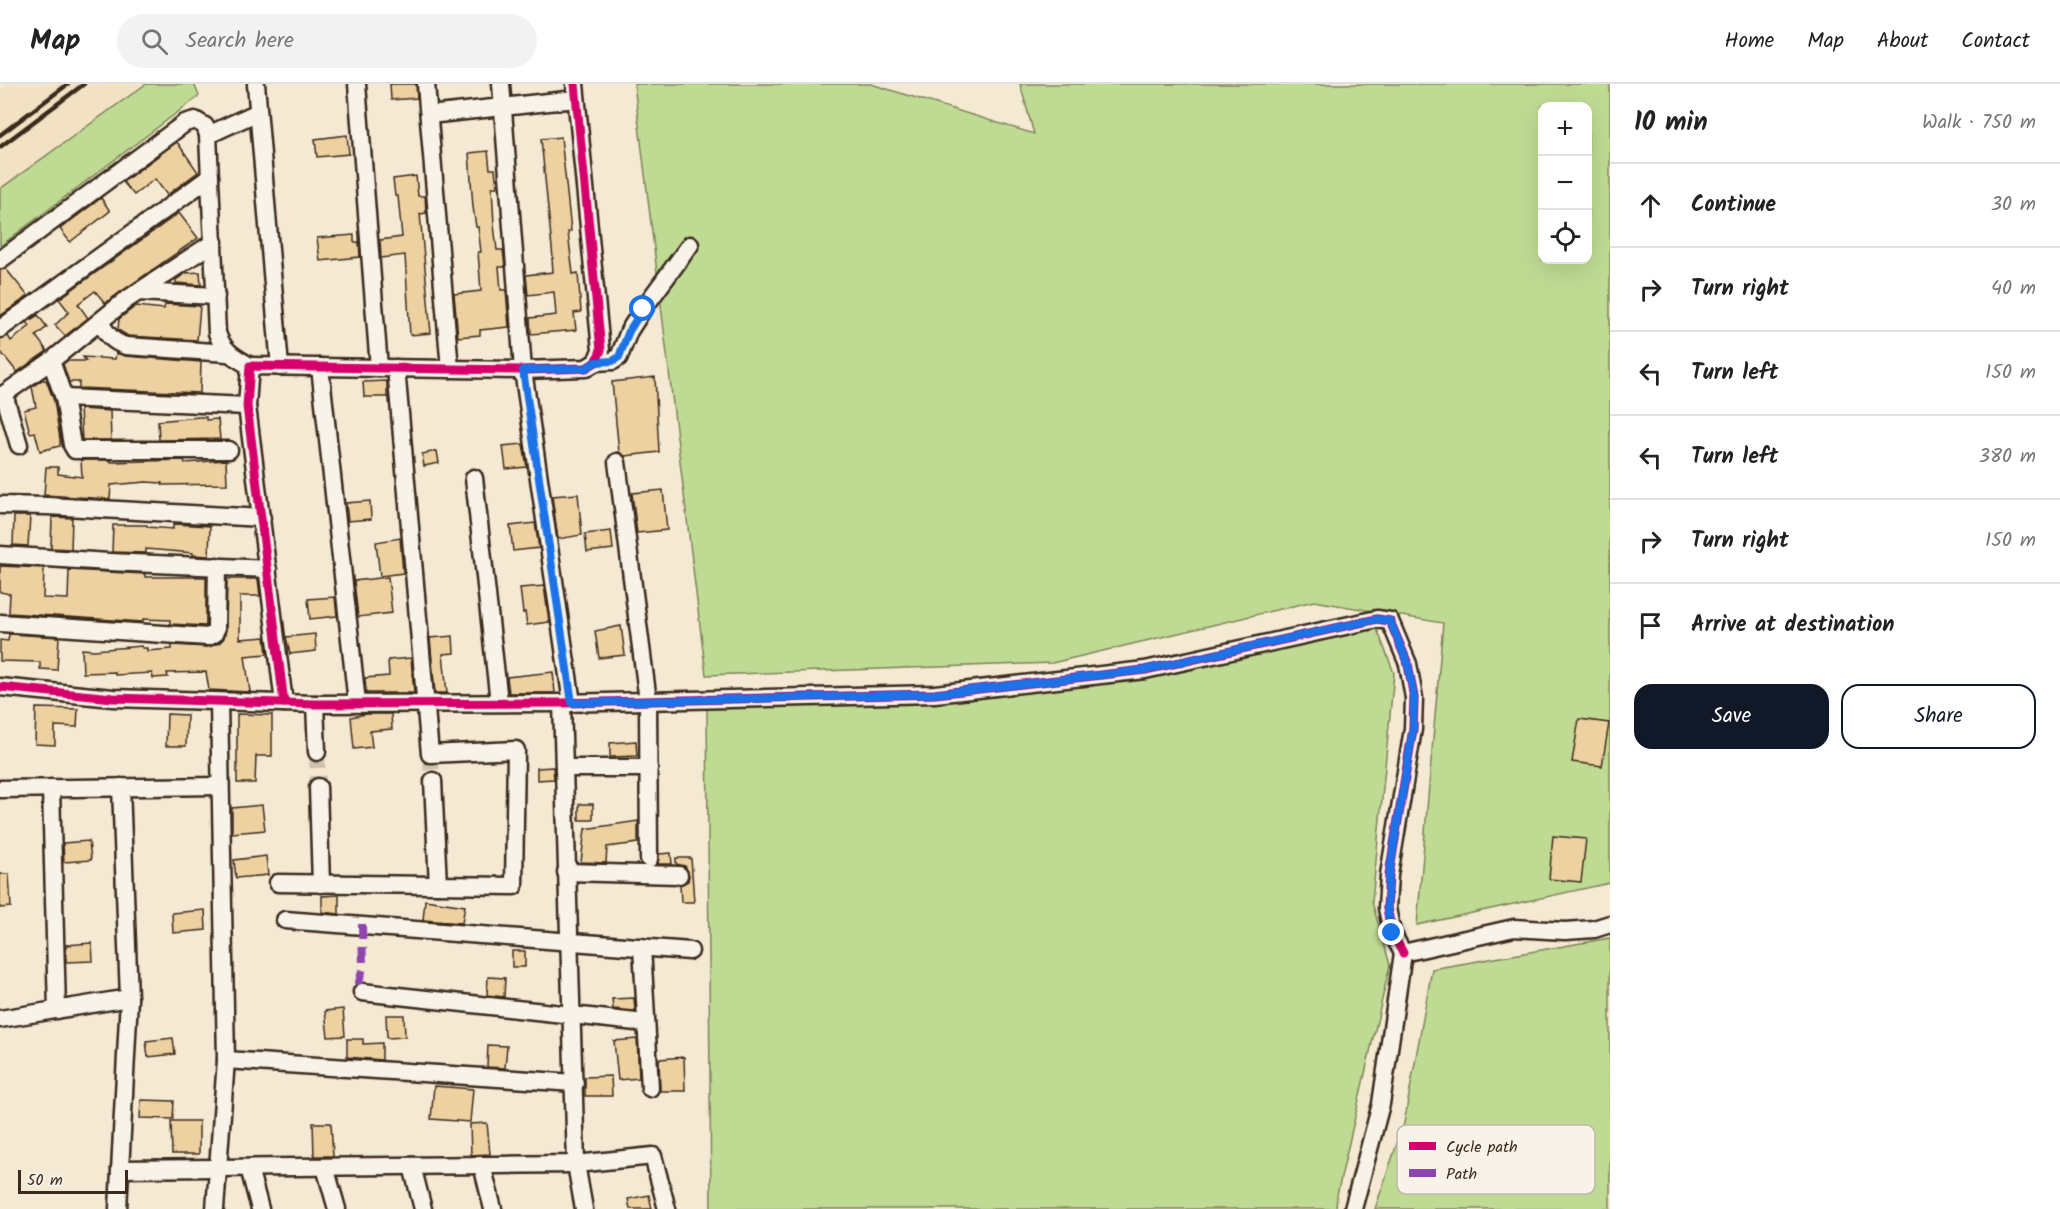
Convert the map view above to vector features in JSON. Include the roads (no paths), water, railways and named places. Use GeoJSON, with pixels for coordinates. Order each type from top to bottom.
{"type":"FeatureCollection","features":[{"type":"Feature","properties":{"kind":"street"},"geometry":{"type":"LineString","coordinates":[[256,84],[280,367]]}},
{"type":"Feature","properties":{"kind":"street"},"geometry":{"type":"LineString","coordinates":[[357,84],[379,368]]}},
{"type":"Feature","properties":{"kind":"street"},"geometry":{"type":"LineString","coordinates":[[426,84],[450,369]]}},
{"type":"Feature","properties":{"kind":"street"},"geometry":{"type":"LineString","coordinates":[[501,84],[523,370],[567,703],[564,768],[568,943],[575,1083],[576,1164],[584,1209]]}},
{"type":"Feature","properties":{"kind":"street"},"geometry":{"type":"LineString","coordinates":[[429,115],[503,108],[575,91],[601,350],[596,362]]}},
{"type":"Feature","properties":{"kind":"street"},"geometry":{"type":"LineString","coordinates":[[208,135],[258,112]]}},
{"type":"Feature","properties":{"kind":"street"},"geometry":{"type":"LineString","coordinates":[[0,260],[185,123],[195,120],[204,126],[208,135],[217,333],[228,353],[250,366],[523,370],[586,368],[596,362],[613,361],[619,357],[629,331],[643,309],[690,245]]}},
{"type":"Feature","properties":{"kind":"street"},"geometry":{"type":"LineString","coordinates":[[0,329],[210,177]]}},
{"type":"Feature","properties":{"kind":"street"},"geometry":{"type":"LineString","coordinates":[[19,445],[2,396],[51,361],[138,292],[214,242]]}},
{"type":"Feature","properties":{"kind":"street"},"geometry":{"type":"LineString","coordinates":[[138,292],[216,296]]}},
{"type":"Feature","properties":{"kind":"street"},"geometry":{"type":"LineString","coordinates":[[99,322],[109,336],[117,343],[126,346],[228,353]]}},
{"type":"Feature","properties":{"kind":"street"},"geometry":{"type":"LineString","coordinates":[[51,361],[64,398],[72,445],[75,450],[229,450]]}},
{"type":"Feature","properties":{"kind":"street"},"geometry":{"type":"LineString","coordinates":[[250,366],[247,406],[285,704]]}},
{"type":"Feature","properties":{"kind":"street"},"geometry":{"type":"LineString","coordinates":[[320,367],[357,703]]}},
{"type":"Feature","properties":{"kind":"street"},"geometry":{"type":"LineString","coordinates":[[278,883],[514,886],[516,750],[430,754],[396,368]]}},
{"type":"Feature","properties":{"kind":"street"},"geometry":{"type":"LineString","coordinates":[[64,398],[247,406]]}},
{"type":"Feature","properties":{"kind":"street"},"geometry":{"type":"LineString","coordinates":[[617,462],[648,701],[649,858]]}},
{"type":"Feature","properties":{"kind":"street"},"geometry":{"type":"LineString","coordinates":[[474,478],[500,702]]}},
{"type":"Feature","properties":{"kind":"street"},"geometry":{"type":"LineString","coordinates":[[0,505],[262,518]]}},
{"type":"Feature","properties":{"kind":"street"},"geometry":{"type":"LineString","coordinates":[[0,555],[268,569]]}},
{"type":"Feature","properties":{"kind":"street"},"geometry":{"type":"LineString","coordinates":[[0,623],[208,638],[214,634],[216,629],[217,566]]}},
{"type":"Feature","properties":{"kind":"street"},"geometry":{"type":"LineString","coordinates":[[0,687],[113,698],[285,704],[567,703],[934,694],[1144,670],[1377,619],[1390,621],[1408,664],[1414,698],[1413,729],[1389,875],[1387,908],[1392,933],[1403,953],[1381,1104],[1353,1209]]}},
{"type":"Feature","properties":{"kind":"street"},"geometry":{"type":"LineString","coordinates":[[215,1209],[226,1060],[219,702]]}},
{"type":"Feature","properties":{"kind":"street"},"geometry":{"type":"LineString","coordinates":[[315,704],[317,752]]}},
{"type":"Feature","properties":{"kind":"street"},"geometry":{"type":"LineString","coordinates":[[564,768],[649,768]]}},
{"type":"Feature","properties":{"kind":"street"},"geometry":{"type":"LineString","coordinates":[[433,781],[438,885]]}},
{"type":"Feature","properties":{"kind":"street"},"geometry":{"type":"LineString","coordinates":[[0,789],[219,786]]}},
{"type":"Feature","properties":{"kind":"street"},"geometry":{"type":"LineString","coordinates":[[318,787],[321,884]]}},
{"type":"Feature","properties":{"kind":"street"},"geometry":{"type":"LineString","coordinates":[[51,788],[57,1010]]}},
{"type":"Feature","properties":{"kind":"street"},"geometry":{"type":"LineString","coordinates":[[118,1209],[129,998],[121,788]]}},
{"type":"Feature","properties":{"kind":"street"},"geometry":{"type":"LineString","coordinates":[[566,872],[679,875]]}},
{"type":"Feature","properties":{"kind":"street"},"geometry":{"type":"LineString","coordinates":[[285,920],[362,924],[568,943],[642,946],[690,951]]}},
{"type":"Feature","properties":{"kind":"street"},"geometry":{"type":"LineString","coordinates":[[1403,953],[1515,927],[1565,931],[1594,929],[1610,924]]}},
{"type":"Feature","properties":{"kind":"street"},"geometry":{"type":"LineString","coordinates":[[642,946],[650,1088]]}},
{"type":"Feature","properties":{"kind":"street"},"geometry":{"type":"LineString","coordinates":[[362,992],[645,1023]]}},
{"type":"Feature","properties":{"kind":"street"},"geometry":{"type":"LineString","coordinates":[[0,1019],[129,998]]}},
{"type":"Feature","properties":{"kind":"street"},"geometry":{"type":"LineString","coordinates":[[226,1060],[575,1083]]}},
{"type":"Feature","properties":{"kind":"street"},"geometry":{"type":"LineString","coordinates":[[120,1169],[576,1164],[653,1156],[667,1209]]}},
{"type":"Feature","properties":{"kind":"street"},"geometry":{"type":"LineString","coordinates":[[482,1165],[493,1209]]}},
{"type":"Feature","properties":{"kind":"street"},"geometry":{"type":"LineString","coordinates":[[412,1166],[423,1209]]}},
{"type":"Feature","properties":{"kind":"street"},"geometry":{"type":"LineString","coordinates":[[325,1167],[337,1209]]}},
{"type":"Feature","properties":{"kind":"street"},"geometry":{"type":"LineString","coordinates":[[249,1168],[260,1209]]}},
{"type":"Feature","properties":{"kind":"tunnel"},"geometry":{"type":"LineString","coordinates":[[317,752],[318,787]]}},
{"type":"Feature","properties":{"kind":"tunnel"},"geometry":{"type":"LineString","coordinates":[[430,754],[433,781]]}},
{"type":"Feature","properties":{"kind":"railway"},"geometry":{"type":"LineString","coordinates":[[0,135],[68,84]]}},
{"type":"Feature","properties":{"kind":"railway"},"geometry":{"type":"LineString","coordinates":[[0,147],[84,84]]}}]}
